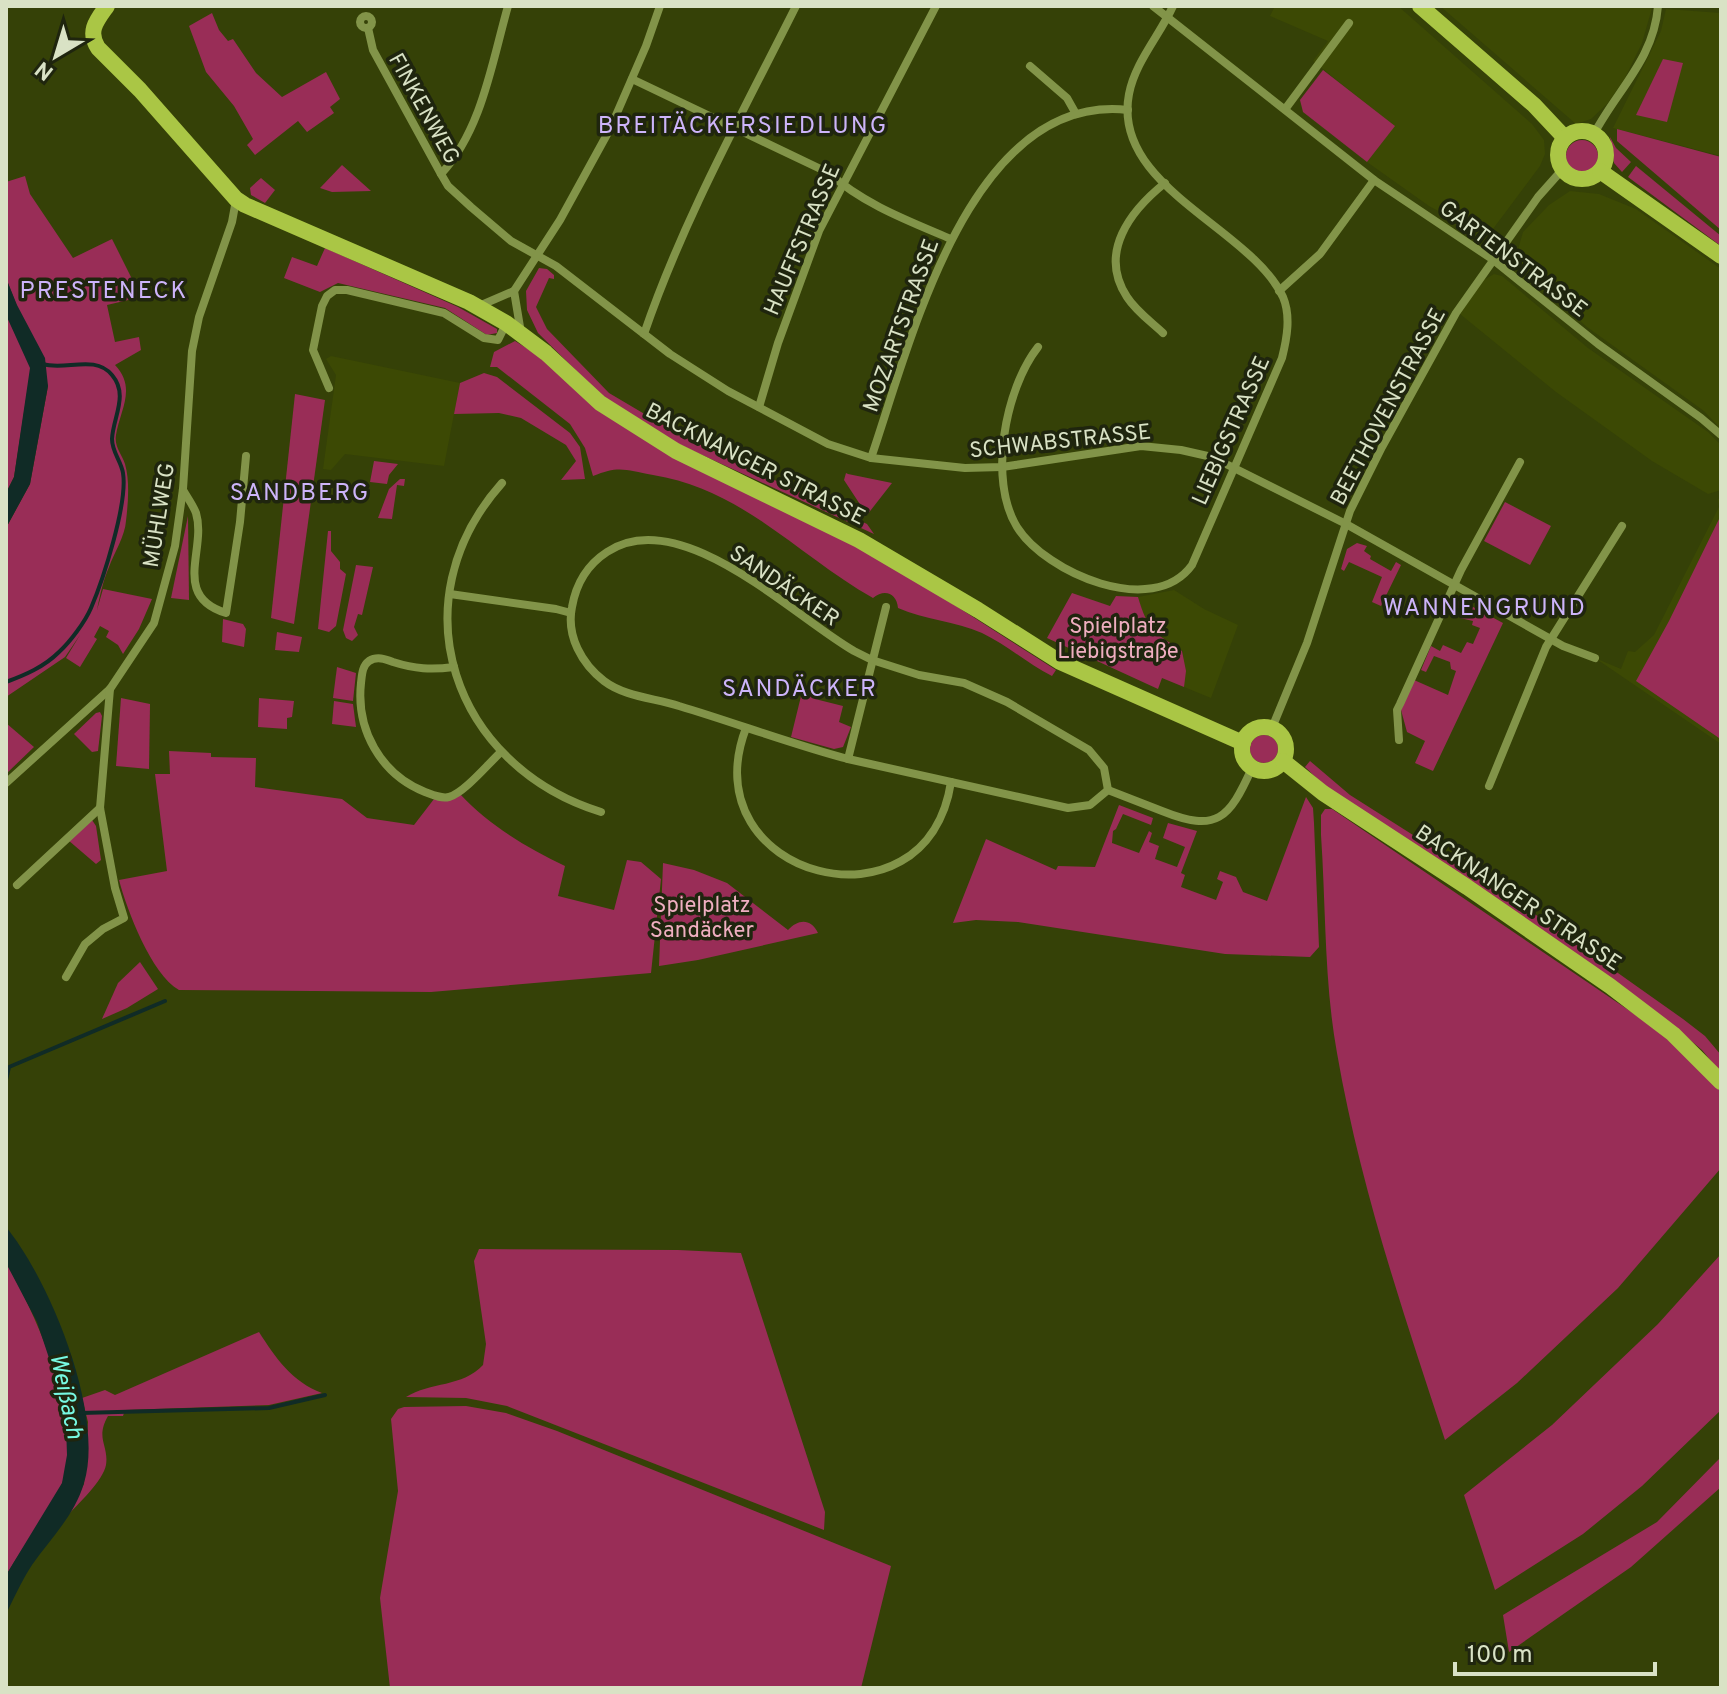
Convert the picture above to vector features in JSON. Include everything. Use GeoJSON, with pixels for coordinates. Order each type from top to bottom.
{"type":"FeatureCollection","features":[{"type":"Feature","properties":{"kind":"street","name":"BACKNANGER STRASSE"},"geometry":{"type":"LineString","coordinates":[[107,6],[95,22],[93,41],[236,199],[245,205],[478,306],[521,333],[600,403],[676,451],[859,540],[1060,662],[1243,743]]}},
{"type":"Feature","properties":{"kind":"street"},"geometry":{"type":"LineString","coordinates":[[441,174],[453,161],[470,127],[493,65],[508,6]]}},
{"type":"Feature","properties":{"kind":"street"},"geometry":{"type":"LineString","coordinates":[[478,306],[514,291],[588,173],[632,79],[660,6]]}},
{"type":"Feature","properties":{"kind":"street"},"geometry":{"type":"LineString","coordinates":[[644,334],[686,226],[796,6]]}},
{"type":"Feature","properties":{"kind":"street","name":"HAUFFSTRASSE"},"geometry":{"type":"LineString","coordinates":[[759,407],[793,299],[819,231],[936,6]]}},
{"type":"Feature","properties":{"kind":"street","name":"GARTENSTRASSE"},"geometry":{"type":"LineString","coordinates":[[1153,6],[1374,180],[1492,259],[1598,344],[1721,435]]}},
{"type":"Feature","properties":{"kind":"street"},"geometry":{"type":"LineString","coordinates":[[1128,110],[1129,93],[1137,73],[1173,6]]}},
{"type":"Feature","properties":{"kind":"street"},"geometry":{"type":"LineString","coordinates":[[1420,6],[1534,105],[1565,138]]}},
{"type":"Feature","properties":{"kind":"street"},"geometry":{"type":"LineString","coordinates":[[1594,134],[1644,55],[1658,6]]}},
{"type":"Feature","properties":{"kind":"street"},"geometry":{"type":"LineString","coordinates":[[1286,108],[1349,23]]}},
{"type":"Feature","properties":{"kind":"street","name":"FINKENWEG"},"geometry":{"type":"LineString","coordinates":[[368,28],[373,50],[448,186],[511,241],[538,255]]}},
{"type":"Feature","properties":{"kind":"street"},"geometry":{"type":"LineString","coordinates":[[1030,66],[1067,98],[1076,114]]}},
{"type":"Feature","properties":{"kind":"street"},"geometry":{"type":"LineString","coordinates":[[632,79],[829,173],[841,184],[896,215],[951,239]]}},
{"type":"Feature","properties":{"kind":"street","name":"MOZARTSTRASSE"},"geometry":{"type":"LineString","coordinates":[[871,458],[932,281],[972,202],[995,173],[1027,142],[1052,125],[1076,114],[1128,110]]}},
{"type":"Feature","properties":{"kind":"street","name":"LIEBIGSTRASSE"},"geometry":{"type":"LineString","coordinates":[[1038,347],[1030,357],[1004,435],[1002,485],[1008,510],[1019,529],[1043,555],[1062,567],[1109,586],[1137,590],[1165,585],[1185,574],[1192,565],[1234,469],[1286,342],[1286,310],[1266,270],[1165,183],[1137,145],[1130,128],[1128,110]]}},
{"type":"Feature","properties":{"kind":"street"},"geometry":{"type":"LineString","coordinates":[[1580,131],[1594,134],[1601,140],[1606,153],[1605,162],[1592,177],[1571,177],[1562,170],[1558,153],[1565,138],[1580,131]]}},
{"type":"Feature","properties":{"kind":"street","name":"BEETHOVENSTRASSE"},"geometry":{"type":"LineString","coordinates":[[1272,728],[1307,643],[1350,511],[1410,394],[1456,313],[1492,259],[1562,170]]}},
{"type":"Feature","properties":{"kind":"street"},"geometry":{"type":"LineString","coordinates":[[1600,171],[1721,256]]}},
{"type":"Feature","properties":{"kind":"street"},"geometry":{"type":"LineString","coordinates":[[1279,291],[1320,254],[1374,180]]}},
{"type":"Feature","properties":{"kind":"street"},"geometry":{"type":"LineString","coordinates":[[1163,333],[1133,305],[1124,292],[1115,257],[1125,223],[1165,183]]}},
{"type":"Feature","properties":{"kind":"street","name":"MÜHLWEG"},"geometry":{"type":"LineString","coordinates":[[6,783],[110,689],[154,623],[175,546],[183,489],[192,351],[203,300],[232,222],[236,199]]}},
{"type":"Feature","properties":{"kind":"street","name":"SCHWABSTRASSE"},"geometry":{"type":"LineString","coordinates":[[538,255],[644,334],[728,391],[828,444],[871,458],[936,467],[1002,467],[1141,446],[1212,457],[1346,524],[1551,639],[1595,658]]}},
{"type":"Feature","properties":{"kind":"street"},"geometry":{"type":"LineString","coordinates":[[329,388],[313,350],[322,306],[327,296],[335,290],[347,290],[444,313],[489,340],[501,337],[506,323]]}},
{"type":"Feature","properties":{"kind":"street"},"geometry":{"type":"LineString","coordinates":[[514,291],[521,333]]}},
{"type":"Feature","properties":{"kind":"street"},"geometry":{"type":"LineString","coordinates":[[183,489],[196,514],[194,570],[197,592],[209,605],[226,613],[246,456]]}},
{"type":"Feature","properties":{"kind":"street"},"geometry":{"type":"LineString","coordinates":[[1399,740],[1397,710],[1455,584],[1520,462]]}},
{"type":"Feature","properties":{"kind":"street"},"geometry":{"type":"LineString","coordinates":[[502,483],[481,509],[456,563],[450,594],[448,637],[454,667],[469,707],[500,753],[532,780],[555,794],[601,812]]}},
{"type":"Feature","properties":{"kind":"street"},"geometry":{"type":"LineString","coordinates":[[1489,786],[1551,639],[1622,526]]}},
{"type":"Feature","properties":{"kind":"street","name":"SANDÄCKER"},"geometry":{"type":"LineString","coordinates":[[637,540],[665,541],[737,570],[837,642],[872,660],[919,675],[964,683],[1007,702],[1089,750],[1104,768],[1108,790],[1090,805],[1068,808],[848,759],[616,689],[588,666],[578,652],[571,613],[578,584],[597,559],[610,550],[637,540]]}},
{"type":"Feature","properties":{"kind":"street"},"geometry":{"type":"LineString","coordinates":[[450,594],[571,613]]}},
{"type":"Feature","properties":{"kind":"street"},"geometry":{"type":"LineString","coordinates":[[848,759],[886,607]]}},
{"type":"Feature","properties":{"kind":"street"},"geometry":{"type":"LineString","coordinates":[[454,667],[426,670],[377,658],[368,661],[362,672],[360,714],[367,735],[378,755],[400,777],[419,789],[447,798],[458,792],[500,753]]}},
{"type":"Feature","properties":{"kind":"street"},"geometry":{"type":"LineString","coordinates":[[66,977],[85,944],[103,929],[124,918],[100,808],[110,689]]}},
{"type":"Feature","properties":{"kind":"street"},"geometry":{"type":"LineString","coordinates":[[746,728],[738,775],[750,818],[775,849],[791,861],[819,872],[858,875],[905,858],[921,845],[936,826],[951,782]]}},
{"type":"Feature","properties":{"kind":"street"},"geometry":{"type":"LineString","coordinates":[[1272,728],[1285,742],[1283,761],[1269,770],[1252,768],[1242,754],[1243,743],[1254,729],[1272,728]]}},
{"type":"Feature","properties":{"kind":"street","name":"BACKNANGER STRASSE"},"geometry":{"type":"LineString","coordinates":[[1283,761],[1323,793],[1610,986],[1673,1034],[1721,1082]]}},
{"type":"Feature","properties":{"kind":"street"},"geometry":{"type":"LineString","coordinates":[[1108,790],[1187,821],[1203,822],[1217,818],[1232,806],[1252,768]]}},
{"type":"Feature","properties":{"kind":"street"},"geometry":{"type":"LineString","coordinates":[[17,885],[100,808]]}},
{"type":"Feature","properties":{"kind":"shaded area"},"geometry":{"type":"Polygon","coordinates":[[[1275,6],[1398,6],[1532,124],[1544,140],[1545,154],[1540,166],[1490,233],[1482,235],[1429,206],[1367,162],[1394,126],[1313,61],[1328,41],[1270,16],[1275,6]]]}},
{"type":"Feature","properties":{"kind":"shaded area"},"geometry":{"type":"Polygon","coordinates":[[[1440,6],[1652,8],[1642,43],[1624,80],[1607,104],[1591,119],[1576,124],[1440,6]]]}},
{"type":"Feature","properties":{"kind":"shaded area"},"geometry":{"type":"Polygon","coordinates":[[[1666,9],[1721,13],[1721,156],[1613,128],[1661,31],[1666,9]]]}},
{"type":"Feature","properties":{"kind":"shaded area"},"geometry":{"type":"Polygon","coordinates":[[[1570,191],[1599,194],[1636,209],[1721,269],[1721,429],[1704,411],[1587,327],[1518,265],[1515,260],[1523,232],[1549,205],[1570,191]]]}},
{"type":"Feature","properties":{"kind":"shaded area"},"geometry":{"type":"Polygon","coordinates":[[[1494,274],[1502,276],[1588,348],[1708,432],[1721,445],[1721,490],[1708,494],[1652,461],[1556,392],[1460,314],[1482,281],[1494,274]]]}},
{"type":"Feature","properties":{"kind":"shaded area"},"geometry":{"type":"Polygon","coordinates":[[[331,356],[460,383],[444,466],[345,454],[331,470],[323,469],[336,375],[326,359],[331,356]]]}},
{"type":"Feature","properties":{"kind":"shaded area"},"geometry":{"type":"Polygon","coordinates":[[[1718,499],[1721,499],[1721,744],[1595,658],[1621,669],[1628,651],[1635,652],[1654,635],[1719,507],[1718,499]]]}},
{"type":"Feature","properties":{"kind":"shaded area"},"geometry":{"type":"Polygon","coordinates":[[[1174,590],[1238,625],[1211,698],[1184,687],[1183,651],[1151,630],[1145,622],[1138,597],[1174,590]]]}},
{"type":"Feature","properties":{"kind":"green space"},"geometry":{"type":"Polygon","coordinates":[[[212,13],[228,41],[233,39],[256,73],[282,97],[326,72],[340,99],[330,107],[334,113],[307,132],[298,121],[255,155],[247,145],[253,139],[234,106],[206,72],[189,26],[212,13]]]}},
{"type":"Feature","properties":{"kind":"green space"},"geometry":{"type":"Polygon","coordinates":[[[1663,59],[1683,63],[1667,122],[1636,115],[1663,59]]]}},
{"type":"Feature","properties":{"kind":"green space"},"geometry":{"type":"Polygon","coordinates":[[[1323,70],[1395,126],[1367,162],[1303,112],[1300,100],[1323,70]]]}},
{"type":"Feature","properties":{"kind":"green space"},"geometry":{"type":"Polygon","coordinates":[[[1617,129],[1721,157],[1721,230],[1617,141],[1617,129]]]}},
{"type":"Feature","properties":{"kind":"green space"},"geometry":{"type":"Polygon","coordinates":[[[1610,137],[1616,148],[1631,162],[1622,172],[1614,163],[1610,137]]]}},
{"type":"Feature","properties":{"kind":"green space"},"geometry":{"type":"Polygon","coordinates":[[[1582,140],[1594,144],[1598,156],[1594,168],[1582,172],[1570,168],[1566,156],[1570,144],[1582,140]]]}},
{"type":"Feature","properties":{"kind":"green space"},"geometry":{"type":"Polygon","coordinates":[[[342,165],[371,191],[332,192],[320,188],[342,165]]]}},
{"type":"Feature","properties":{"kind":"green space"},"geometry":{"type":"Polygon","coordinates":[[[1636,166],[1721,236],[1721,246],[1628,177],[1636,166]]]}},
{"type":"Feature","properties":{"kind":"green space"},"geometry":{"type":"Polygon","coordinates":[[[25,176],[30,194],[73,258],[112,239],[141,297],[107,305],[115,342],[139,337],[141,350],[115,365],[122,374],[126,391],[116,439],[127,471],[127,507],[124,533],[105,578],[97,610],[103,589],[152,599],[139,629],[123,654],[118,645],[106,637],[109,631],[100,626],[94,637],[97,639],[80,667],[66,658],[80,635],[65,657],[6,697],[6,528],[30,484],[48,386],[6,278],[6,182],[25,176]]]}},
{"type":"Feature","properties":{"kind":"green space"},"geometry":{"type":"Polygon","coordinates":[[[261,178],[275,190],[265,203],[251,195],[250,188],[261,178]]]}},
{"type":"Feature","properties":{"kind":"green space"},"geometry":{"type":"Polygon","coordinates":[[[325,248],[458,307],[497,329],[497,333],[487,335],[445,308],[338,283],[320,292],[284,278],[292,257],[317,266],[325,248]]]}},
{"type":"Feature","properties":{"kind":"green space"},"geometry":{"type":"Polygon","coordinates":[[[539,268],[547,269],[554,275],[554,279],[549,278],[536,307],[547,329],[609,393],[680,435],[867,524],[874,534],[676,443],[605,399],[538,333],[527,310],[526,291],[539,268]]]}},
{"type":"Feature","properties":{"kind":"green space"},"geometry":{"type":"Polygon","coordinates":[[[6,314],[31,367],[14,477],[6,493],[6,314]]]}},
{"type":"Feature","properties":{"kind":"green space"},"geometry":{"type":"Polygon","coordinates":[[[515,341],[541,357],[600,412],[873,553],[1056,670],[1052,676],[972,629],[898,608],[890,594],[882,593],[873,598],[769,526],[715,494],[685,483],[629,470],[610,470],[593,476],[585,448],[570,424],[497,367],[490,367],[494,352],[515,341]]]}},
{"type":"Feature","properties":{"kind":"green space"},"geometry":{"type":"Polygon","coordinates":[[[484,373],[497,377],[570,433],[580,447],[585,479],[561,480],[576,461],[566,445],[521,418],[499,413],[454,414],[460,383],[484,373]]]}},
{"type":"Feature","properties":{"kind":"green space"},"geometry":{"type":"Polygon","coordinates":[[[295,394],[325,400],[294,624],[271,618],[295,394]]]}},
{"type":"Feature","properties":{"kind":"green space"},"geometry":{"type":"Polygon","coordinates":[[[374,461],[398,464],[389,475],[387,484],[370,482],[374,461]]]}},
{"type":"Feature","properties":{"kind":"green space"},"geometry":{"type":"Polygon","coordinates":[[[846,473],[892,483],[867,515],[844,480],[846,473]]]}},
{"type":"Feature","properties":{"kind":"green space"},"geometry":{"type":"Polygon","coordinates":[[[400,479],[405,479],[404,486],[397,485],[392,519],[378,518],[389,489],[400,479]]]}},
{"type":"Feature","properties":{"kind":"green space"},"geometry":{"type":"Polygon","coordinates":[[[1505,502],[1551,526],[1530,565],[1484,541],[1505,502]]]}},
{"type":"Feature","properties":{"kind":"green space"},"geometry":{"type":"Polygon","coordinates":[[[1721,515],[1721,734],[1719,738],[1636,681],[1721,515]]]}},
{"type":"Feature","properties":{"kind":"green space"},"geometry":{"type":"Polygon","coordinates":[[[188,516],[189,600],[171,598],[188,516]]]}},
{"type":"Feature","properties":{"kind":"green space"},"geometry":{"type":"Polygon","coordinates":[[[328,531],[331,531],[331,551],[346,574],[336,626],[329,632],[318,629],[328,531]]]}},
{"type":"Feature","properties":{"kind":"green space"},"geometry":{"type":"Polygon","coordinates":[[[1357,543],[1367,546],[1364,551],[1371,556],[1370,559],[1391,571],[1396,562],[1401,565],[1381,606],[1372,602],[1382,577],[1349,562],[1344,571],[1341,569],[1347,549],[1357,543]]]}},
{"type":"Feature","properties":{"kind":"green space"},"geometry":{"type":"Polygon","coordinates":[[[356,565],[373,567],[362,615],[358,614],[354,627],[358,635],[352,641],[346,638],[343,630],[356,565]]]}},
{"type":"Feature","properties":{"kind":"green space","name":"Spielplatz Liebigstraße"},"geometry":{"type":"Polygon","coordinates":[[[1072,593],[1110,606],[1116,596],[1138,597],[1153,630],[1182,651],[1186,671],[1184,687],[1162,678],[1158,689],[1047,638],[1072,593]]]}},
{"type":"Feature","properties":{"kind":"green space"},"geometry":{"type":"Polygon","coordinates":[[[1458,601],[1503,623],[1433,771],[1415,763],[1425,741],[1407,732],[1401,710],[1414,680],[1448,695],[1456,671],[1451,669],[1450,662],[1434,656],[1426,672],[1421,670],[1431,646],[1440,651],[1443,645],[1461,653],[1467,642],[1473,644],[1480,628],[1472,625],[1473,621],[1460,618],[1463,610],[1453,605],[1458,601]]]}},
{"type":"Feature","properties":{"kind":"green space"},"geometry":{"type":"Polygon","coordinates":[[[223,619],[243,624],[246,629],[244,647],[222,642],[223,619]]]}},
{"type":"Feature","properties":{"kind":"green space"},"geometry":{"type":"Polygon","coordinates":[[[277,632],[302,637],[299,652],[275,650],[277,632]]]}},
{"type":"Feature","properties":{"kind":"green space"},"geometry":{"type":"Polygon","coordinates":[[[337,667],[356,673],[353,701],[333,698],[337,667]]]}},
{"type":"Feature","properties":{"kind":"green space"},"geometry":{"type":"Polygon","coordinates":[[[803,688],[819,700],[843,706],[839,722],[851,727],[843,747],[834,749],[791,737],[803,688]]]}},
{"type":"Feature","properties":{"kind":"green space"},"geometry":{"type":"Polygon","coordinates":[[[121,698],[150,704],[149,769],[116,766],[121,698]]]}},
{"type":"Feature","properties":{"kind":"green space"},"geometry":{"type":"Polygon","coordinates":[[[259,698],[294,701],[292,717],[287,718],[287,729],[258,727],[259,698]]]}},
{"type":"Feature","properties":{"kind":"green space"},"geometry":{"type":"Polygon","coordinates":[[[334,701],[353,704],[356,727],[332,724],[334,701]]]}},
{"type":"Feature","properties":{"kind":"green space"},"geometry":{"type":"Polygon","coordinates":[[[100,712],[98,751],[92,752],[74,734],[100,712]]]}},
{"type":"Feature","properties":{"kind":"green space"},"geometry":{"type":"Polygon","coordinates":[[[6,723],[34,747],[6,774],[6,723]]]}},
{"type":"Feature","properties":{"kind":"green space"},"geometry":{"type":"Polygon","coordinates":[[[1264,735],[1274,739],[1278,749],[1274,759],[1264,763],[1254,759],[1250,749],[1254,739],[1264,735]]]}},
{"type":"Feature","properties":{"kind":"green space"},"geometry":{"type":"Polygon","coordinates":[[[169,751],[211,753],[211,757],[256,758],[255,787],[342,799],[367,818],[414,825],[434,799],[460,794],[509,835],[565,866],[558,896],[614,910],[627,860],[641,862],[661,879],[651,973],[431,992],[179,990],[169,982],[150,956],[134,924],[119,880],[167,871],[155,774],[170,774],[169,751]]]}},
{"type":"Feature","properties":{"kind":"green space"},"geometry":{"type":"Polygon","coordinates":[[[1310,761],[1350,795],[1509,896],[1683,1019],[1705,1036],[1721,1055],[1721,1073],[1702,1050],[1677,1029],[1328,789],[1305,767],[1310,761]]]}},
{"type":"Feature","properties":{"kind":"green space"},"geometry":{"type":"Polygon","coordinates":[[[1306,797],[1313,808],[1319,947],[1310,957],[1225,954],[1018,922],[976,920],[953,923],[986,839],[1056,870],[1058,866],[1095,867],[1119,805],[1153,818],[1151,825],[1123,814],[1113,831],[1112,843],[1139,853],[1149,831],[1152,833],[1149,842],[1159,846],[1155,859],[1177,867],[1185,847],[1163,838],[1168,823],[1197,831],[1181,873],[1185,875],[1181,887],[1216,900],[1223,882],[1217,879],[1220,871],[1236,877],[1243,892],[1267,901],[1306,797]]]}},
{"type":"Feature","properties":{"kind":"green space"},"geometry":{"type":"Polygon","coordinates":[[[1325,809],[1332,809],[1652,1026],[1679,1047],[1721,1092],[1721,1168],[1618,1288],[1517,1383],[1445,1440],[1370,1200],[1337,1053],[1326,945],[1321,835],[1321,815],[1325,809]]]}},
{"type":"Feature","properties":{"kind":"green space"},"geometry":{"type":"Polygon","coordinates":[[[92,820],[96,826],[101,860],[96,864],[68,840],[92,820]]]}},
{"type":"Feature","properties":{"kind":"green space","name":"Spielplatz Sandäcker"},"geometry":{"type":"Polygon","coordinates":[[[663,863],[694,870],[727,883],[788,930],[804,922],[812,925],[818,933],[659,966],[663,863]]]}},
{"type":"Feature","properties":{"kind":"green space"},"geometry":{"type":"Polygon","coordinates":[[[140,962],[158,989],[102,1019],[118,983],[140,962]]]}},
{"type":"Feature","properties":{"kind":"green space"},"geometry":{"type":"Polygon","coordinates":[[[479,1249],[741,1253],[825,1512],[824,1530],[507,1406],[466,1398],[406,1397],[466,1377],[483,1365],[486,1344],[474,1261],[479,1249]]]}},
{"type":"Feature","properties":{"kind":"green space"},"geometry":{"type":"Polygon","coordinates":[[[1721,1254],[1721,1410],[1642,1486],[1583,1534],[1495,1590],[1464,1495],[1552,1425],[1658,1324],[1721,1254]]]}},
{"type":"Feature","properties":{"kind":"green space"},"geometry":{"type":"Polygon","coordinates":[[[6,1263],[43,1340],[63,1403],[68,1434],[67,1462],[61,1486],[6,1576],[6,1263]]]}},
{"type":"Feature","properties":{"kind":"green space"},"geometry":{"type":"Polygon","coordinates":[[[259,1332],[293,1375],[322,1393],[269,1405],[125,1410],[123,1416],[108,1416],[102,1436],[106,1458],[104,1471],[90,1492],[67,1516],[84,1484],[88,1422],[82,1398],[105,1390],[115,1395],[259,1332]]]}},
{"type":"Feature","properties":{"kind":"green space"},"geometry":{"type":"Polygon","coordinates":[[[466,1406],[506,1413],[557,1431],[891,1566],[861,1688],[390,1688],[380,1598],[398,1491],[391,1419],[398,1409],[404,1407],[466,1406]]]}},
{"type":"Feature","properties":{"kind":"green space"},"geometry":{"type":"Polygon","coordinates":[[[1721,1457],[1721,1487],[1631,1567],[1509,1652],[1503,1615],[1657,1522],[1721,1457]]]}},
{"type":"Feature","properties":{"kind":"water"},"geometry":{"type":"Polygon","coordinates":[[[6,278],[45,358],[48,386],[30,484],[6,528],[6,493],[14,477],[30,368],[6,315],[6,278]]]}},
{"type":"Feature","properties":{"kind":"water","name":"Weißach"},"geometry":{"type":"Polygon","coordinates":[[[6,1227],[40,1280],[69,1349],[87,1422],[88,1455],[84,1483],[75,1506],[28,1571],[6,1614],[6,1575],[62,1483],[67,1455],[66,1426],[57,1382],[37,1322],[6,1263],[6,1227]]]}},
{"type":"Feature","properties":{"kind":"waterway"},"geometry":{"type":"LineString","coordinates":[[6,682],[47,662],[81,625],[102,579],[124,486],[112,439],[120,398],[112,375],[97,365],[43,364]]}},
{"type":"Feature","properties":{"kind":"waterway"},"geometry":{"type":"LineString","coordinates":[[6,1080],[9,1067],[165,1001]]}},
{"type":"Feature","properties":{"kind":"waterway","name":"Weißach"},"geometry":{"type":"LineString","coordinates":[[81,1413],[269,1408],[325,1395]]}},
{"type":"Feature","properties":{"kind":"district","name":"BREITÄCKERSIEDLUNG"},"geometry":{"type":"Point","coordinates":[743,125]}},
{"type":"Feature","properties":{"kind":"district","name":"PRESTENECK"},"geometry":{"type":"Point","coordinates":[104,290]}},
{"type":"Feature","properties":{"kind":"district","name":"SANDBERG"},"geometry":{"type":"Point","coordinates":[300,492]}},
{"type":"Feature","properties":{"kind":"district","name":"WANNENGRUND"},"geometry":{"type":"Point","coordinates":[1485,607]}},
{"type":"Feature","properties":{"kind":"district","name":"SANDÄCKER"},"geometry":{"type":"Point","coordinates":[800,688]}}]}
